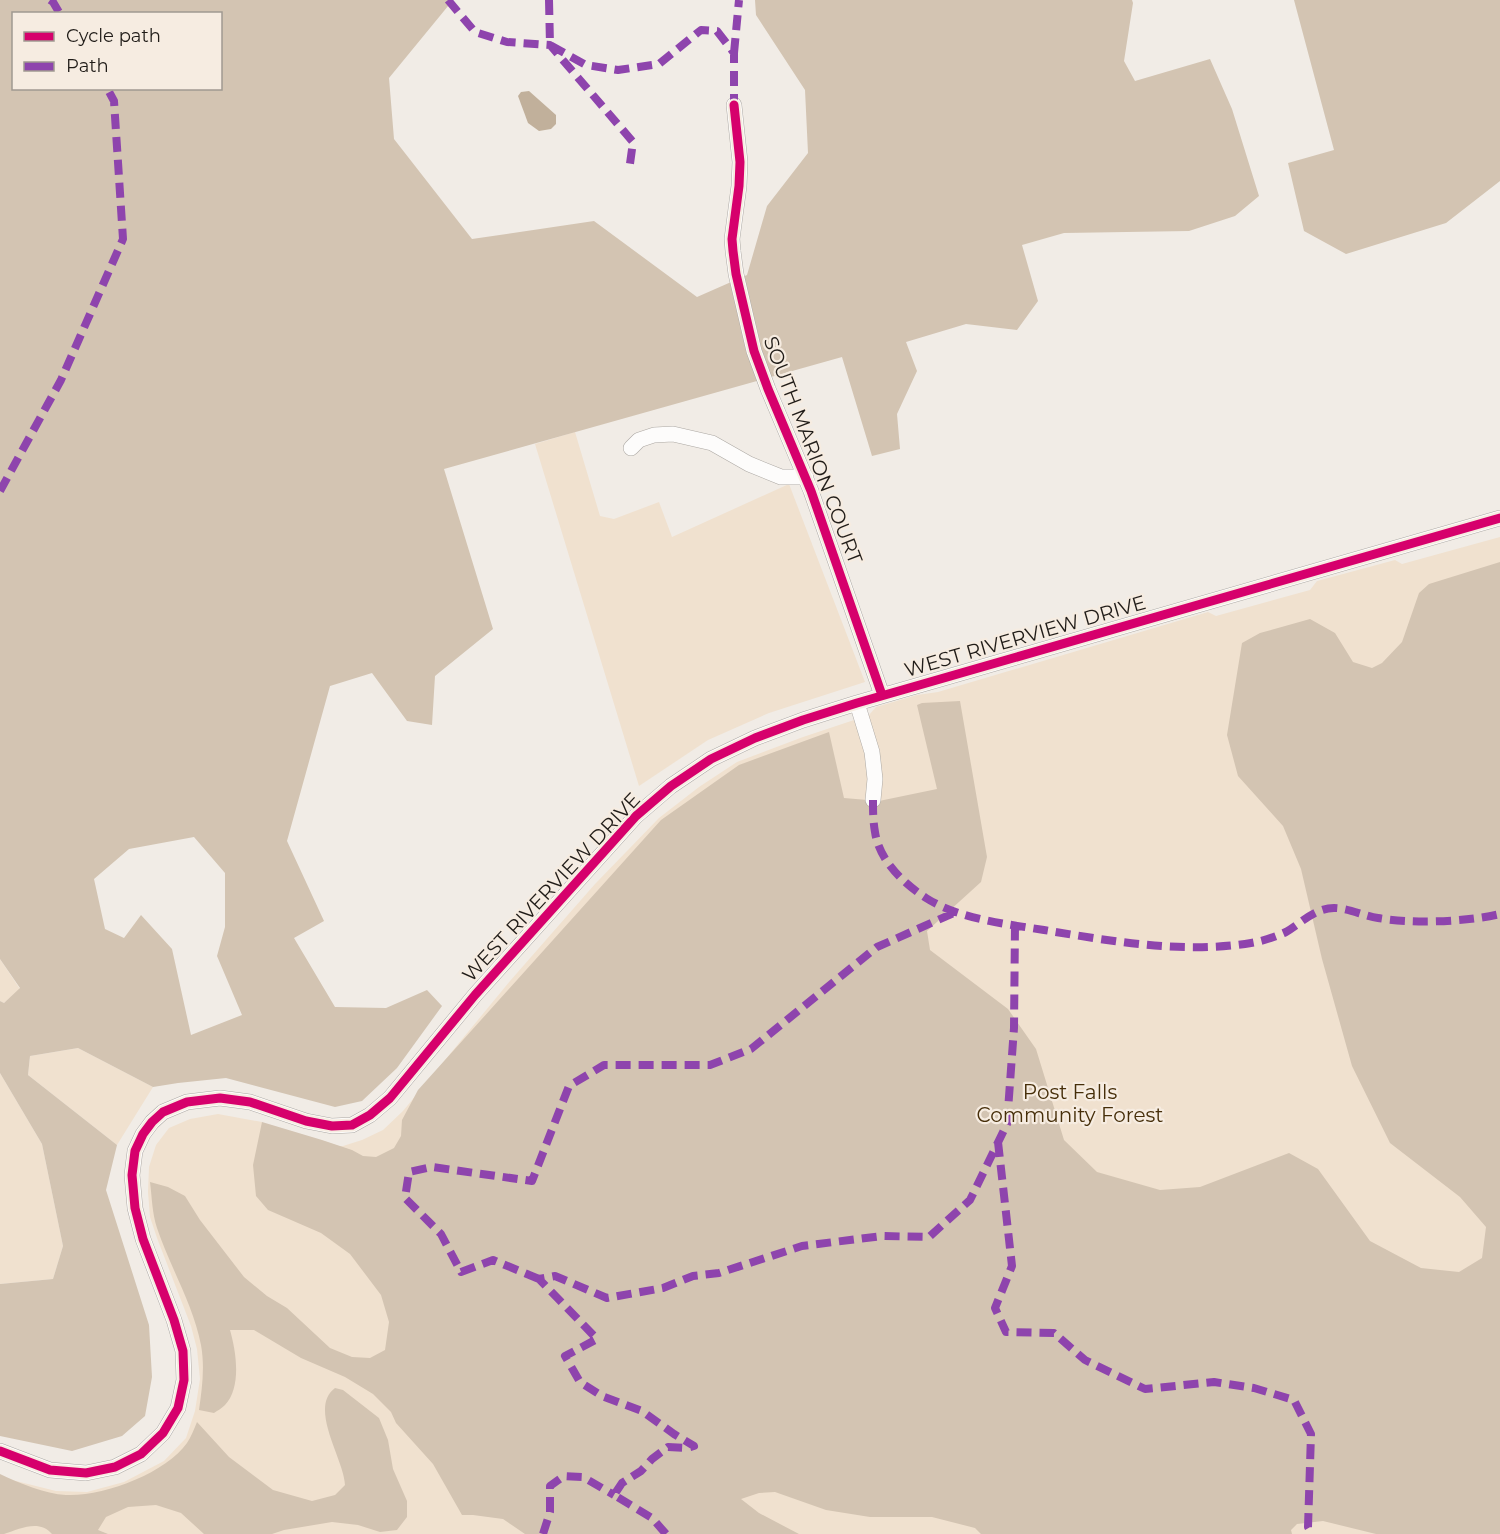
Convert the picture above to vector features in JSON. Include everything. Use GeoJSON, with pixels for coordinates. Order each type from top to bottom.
{"type":"FeatureCollection","features":[{"type":"Feature","properties":{"kind":"street","name":"SOUTH MARION COURT"},"geometry":{"type":"LineString","coordinates":[[734,105],[740,162],[732,239],[736,274],[754,351],[806,477],[882,695]]}},
{"type":"Feature","properties":{"kind":"street"},"geometry":{"type":"LineString","coordinates":[[631,448],[639,440],[654,435],[673,435],[712,443],[750,464],[781,477],[806,477]]}},
{"type":"Feature","properties":{"kind":"street","name":"WEST RIVERVIEW DRIVE"},"geometry":{"type":"LineString","coordinates":[[0,1451],[50,1470],[86,1473],[115,1467],[141,1454],[163,1433],[178,1408],[184,1380],[183,1351],[174,1320],[143,1239],[135,1208],[132,1175],[135,1151],[152,1122],[163,1112],[187,1102],[220,1098],[250,1102],[306,1121],[332,1126],[352,1125],[370,1115],[390,1098],[475,995],[636,816],[671,786],[711,759],[755,738],[803,720],[882,695],[1500,518]]}},
{"type":"Feature","properties":{"kind":"street"},"geometry":{"type":"LineString","coordinates":[[857,703],[872,752],[875,779],[873,800]]}},
{"type":"Feature","properties":{"kind":"green space"},"geometry":{"type":"Polygon","coordinates":[[[575,432],[600,516],[614,519],[659,502],[672,537],[789,484],[865,682],[769,713],[708,740],[639,786],[535,444],[575,432]]]}},
{"type":"Feature","properties":{"kind":"green space","name":"Post Falls Community Forest"},"geometry":{"type":"Polygon","coordinates":[[[1500,537],[1500,1534],[0,1534],[0,1477],[56,1491],[87,1492],[124,1482],[164,1461],[186,1438],[195,1411],[200,1379],[197,1349],[191,1326],[150,1217],[148,1192],[149,1167],[156,1145],[169,1128],[190,1119],[218,1114],[262,1122],[262,1126],[325,1147],[343,1146],[383,1130],[403,1111],[510,981],[595,884],[659,818],[699,787],[737,762],[869,715],[876,707],[917,695],[938,692],[1208,612],[1216,616],[1310,590],[1317,581],[1395,560],[1402,564],[1500,537]]]}},
{"type":"Feature","properties":{"kind":"green space"},"geometry":{"type":"Polygon","coordinates":[[[0,959],[20,989],[4,1003],[0,1001],[0,959]]]}},
{"type":"Feature","properties":{"kind":"green space"},"geometry":{"type":"Polygon","coordinates":[[[78,1048],[153,1087],[117,1145],[28,1075],[30,1056],[78,1048]]]}},
{"type":"Feature","properties":{"kind":"green space"},"geometry":{"type":"Polygon","coordinates":[[[0,1073],[42,1144],[63,1246],[53,1279],[0,1284],[0,1073]]]}},
{"type":"Feature","properties":{"kind":"shaded area"},"geometry":{"type":"Polygon","coordinates":[[[0,0],[453,0],[389,78],[394,139],[472,239],[594,221],[697,297],[747,275],[767,206],[808,153],[805,90],[756,15],[755,0],[1132,0],[1124,61],[1135,81],[1210,59],[1232,109],[1259,196],[1235,216],[1189,231],[1064,233],[1022,245],[1038,301],[1017,330],[966,324],[906,342],[917,371],[897,414],[900,449],[872,456],[842,357],[444,469],[493,629],[435,676],[432,725],[407,721],[372,673],[330,686],[287,841],[324,921],[294,938],[335,1007],[386,1008],[427,990],[442,1006],[397,1068],[362,1101],[335,1107],[226,1078],[153,1087],[78,1048],[30,1056],[28,1075],[117,1145],[106,1190],[149,1325],[152,1377],[145,1416],[122,1436],[72,1451],[0,1436],[0,1284],[53,1279],[63,1246],[42,1144],[0,1073],[0,1001],[4,1003],[20,988],[0,959],[0,0]],[[194,837],[129,849],[94,879],[105,929],[124,938],[141,915],[172,949],[191,1035],[242,1015],[217,956],[225,927],[225,873],[194,837]]]}},
{"type":"Feature","properties":{"kind":"shaded area"},"geometry":{"type":"Polygon","coordinates":[[[1294,0],[1500,0],[1500,181],[1446,223],[1346,254],[1304,231],[1288,163],[1334,150],[1294,0]]]}},
{"type":"Feature","properties":{"kind":"shaded area"},"geometry":{"type":"Polygon","coordinates":[[[529,91],[556,115],[556,124],[551,129],[539,131],[528,123],[518,96],[521,92],[529,91]]]}},
{"type":"Feature","properties":{"kind":"shaded area","name":"Post Falls Community Forest"},"geometry":{"type":"Polygon","coordinates":[[[1500,562],[1500,1534],[1376,1534],[1323,1521],[1297,1524],[1291,1530],[1292,1534],[981,1534],[975,1528],[932,1517],[870,1517],[826,1510],[775,1492],[759,1493],[741,1499],[759,1513],[799,1534],[525,1534],[503,1519],[462,1515],[433,1464],[396,1423],[391,1412],[373,1394],[345,1377],[301,1358],[254,1330],[230,1330],[236,1358],[234,1389],[225,1405],[214,1413],[199,1410],[203,1370],[201,1345],[193,1315],[157,1228],[150,1182],[168,1187],[185,1196],[200,1220],[244,1277],[267,1296],[287,1308],[330,1348],[352,1357],[370,1358],[385,1350],[389,1322],[381,1295],[350,1254],[321,1233],[268,1210],[256,1196],[253,1165],[262,1122],[352,1150],[363,1156],[376,1157],[394,1148],[401,1136],[402,1120],[418,1090],[661,820],[739,765],[829,732],[844,798],[879,801],[937,789],[917,705],[922,703],[960,701],[987,857],[981,882],[927,931],[930,950],[1008,1009],[1036,1049],[1064,1140],[1097,1172],[1160,1190],[1200,1187],[1289,1153],[1318,1169],[1370,1241],[1421,1268],[1459,1272],[1482,1258],[1486,1227],[1460,1197],[1390,1143],[1352,1066],[1322,959],[1301,869],[1283,826],[1238,776],[1227,735],[1242,643],[1260,633],[1310,619],[1335,633],[1353,662],[1372,668],[1382,663],[1402,642],[1419,593],[1429,584],[1500,562]]]}},
{"type":"Feature","properties":{"kind":"shaded area"},"geometry":{"type":"Polygon","coordinates":[[[335,1388],[343,1390],[379,1418],[388,1440],[393,1469],[407,1501],[407,1517],[397,1530],[380,1532],[358,1525],[332,1522],[272,1534],[204,1534],[181,1513],[156,1505],[128,1507],[106,1517],[98,1530],[108,1534],[52,1534],[47,1529],[29,1526],[0,1534],[0,1474],[50,1493],[81,1495],[98,1492],[132,1481],[164,1464],[188,1441],[197,1422],[229,1457],[273,1490],[312,1501],[335,1495],[345,1485],[326,1421],[325,1408],[328,1397],[335,1388]]]}},
{"type":"Feature","properties":{"kind":"marked path"},"geometry":{"type":"LineString","coordinates":[[50,0],[59,12]]}},
{"type":"Feature","properties":{"kind":"marked path"},"geometry":{"type":"LineString","coordinates":[[448,0],[475,32],[507,42],[550,45],[633,142],[629,171]]}},
{"type":"Feature","properties":{"kind":"marked path"},"geometry":{"type":"LineString","coordinates":[[549,0],[550,45],[586,65],[618,70],[659,64],[701,30],[717,31],[734,53],[734,105]]}},
{"type":"Feature","properties":{"kind":"marked path"},"geometry":{"type":"LineString","coordinates":[[734,53],[739,0]]}},
{"type":"Feature","properties":{"kind":"marked path"},"geometry":{"type":"LineString","coordinates":[[0,491],[61,380],[123,239],[114,101],[108,90]]}},
{"type":"Feature","properties":{"kind":"marked path"},"geometry":{"type":"LineString","coordinates":[[873,800],[877,842],[881,852],[901,878],[917,892],[939,905],[968,916],[999,923],[1121,942],[1200,947],[1226,946],[1269,939],[1286,932],[1314,913],[1334,908],[1373,917],[1407,921],[1455,920],[1500,914]]}},
{"type":"Feature","properties":{"kind":"marked path"},"geometry":{"type":"LineString","coordinates":[[539,1279],[493,1260],[461,1272],[441,1234],[405,1198],[409,1172],[432,1167],[532,1181],[569,1086],[604,1065],[710,1065],[751,1049],[877,947],[956,912]]}},
{"type":"Feature","properties":{"kind":"marked path"},"geometry":{"type":"LineString","coordinates":[[666,1534],[652,1518],[614,1495],[622,1483],[641,1471],[668,1447],[694,1446],[642,1411],[602,1396],[580,1382],[565,1356],[597,1339],[539,1279],[555,1276],[607,1298],[663,1288],[693,1276],[719,1273],[802,1246],[882,1236],[929,1237],[970,1200],[1007,1124],[1014,1028],[1015,925]]}},
{"type":"Feature","properties":{"kind":"marked path"},"geometry":{"type":"LineString","coordinates":[[998,1142],[1012,1266],[995,1308],[1006,1332],[1054,1333],[1085,1360],[1145,1389],[1214,1382],[1254,1388],[1294,1400],[1311,1434],[1308,1527],[1312,1534]]}},
{"type":"Feature","properties":{"kind":"marked path"},"geometry":{"type":"LineString","coordinates":[[543,1534],[550,1512],[550,1486],[564,1476],[583,1477],[614,1495]]}},
{"type":"Feature","properties":{"kind":"cycle path"},"geometry":{"type":"LineString","coordinates":[[734,105],[740,162],[732,239],[736,274],[754,351],[811,491],[882,695]]}},
{"type":"Feature","properties":{"kind":"cycle path"},"geometry":{"type":"LineString","coordinates":[[0,1451],[50,1470],[86,1473],[115,1467],[141,1454],[163,1433],[178,1408],[184,1380],[183,1351],[174,1320],[143,1239],[135,1208],[132,1175],[135,1151],[152,1122],[163,1112],[187,1102],[220,1098],[250,1102],[306,1121],[332,1126],[352,1125],[370,1115],[390,1098],[475,995],[636,816],[671,786],[711,759],[755,738],[857,703],[1500,518]]}}]}
